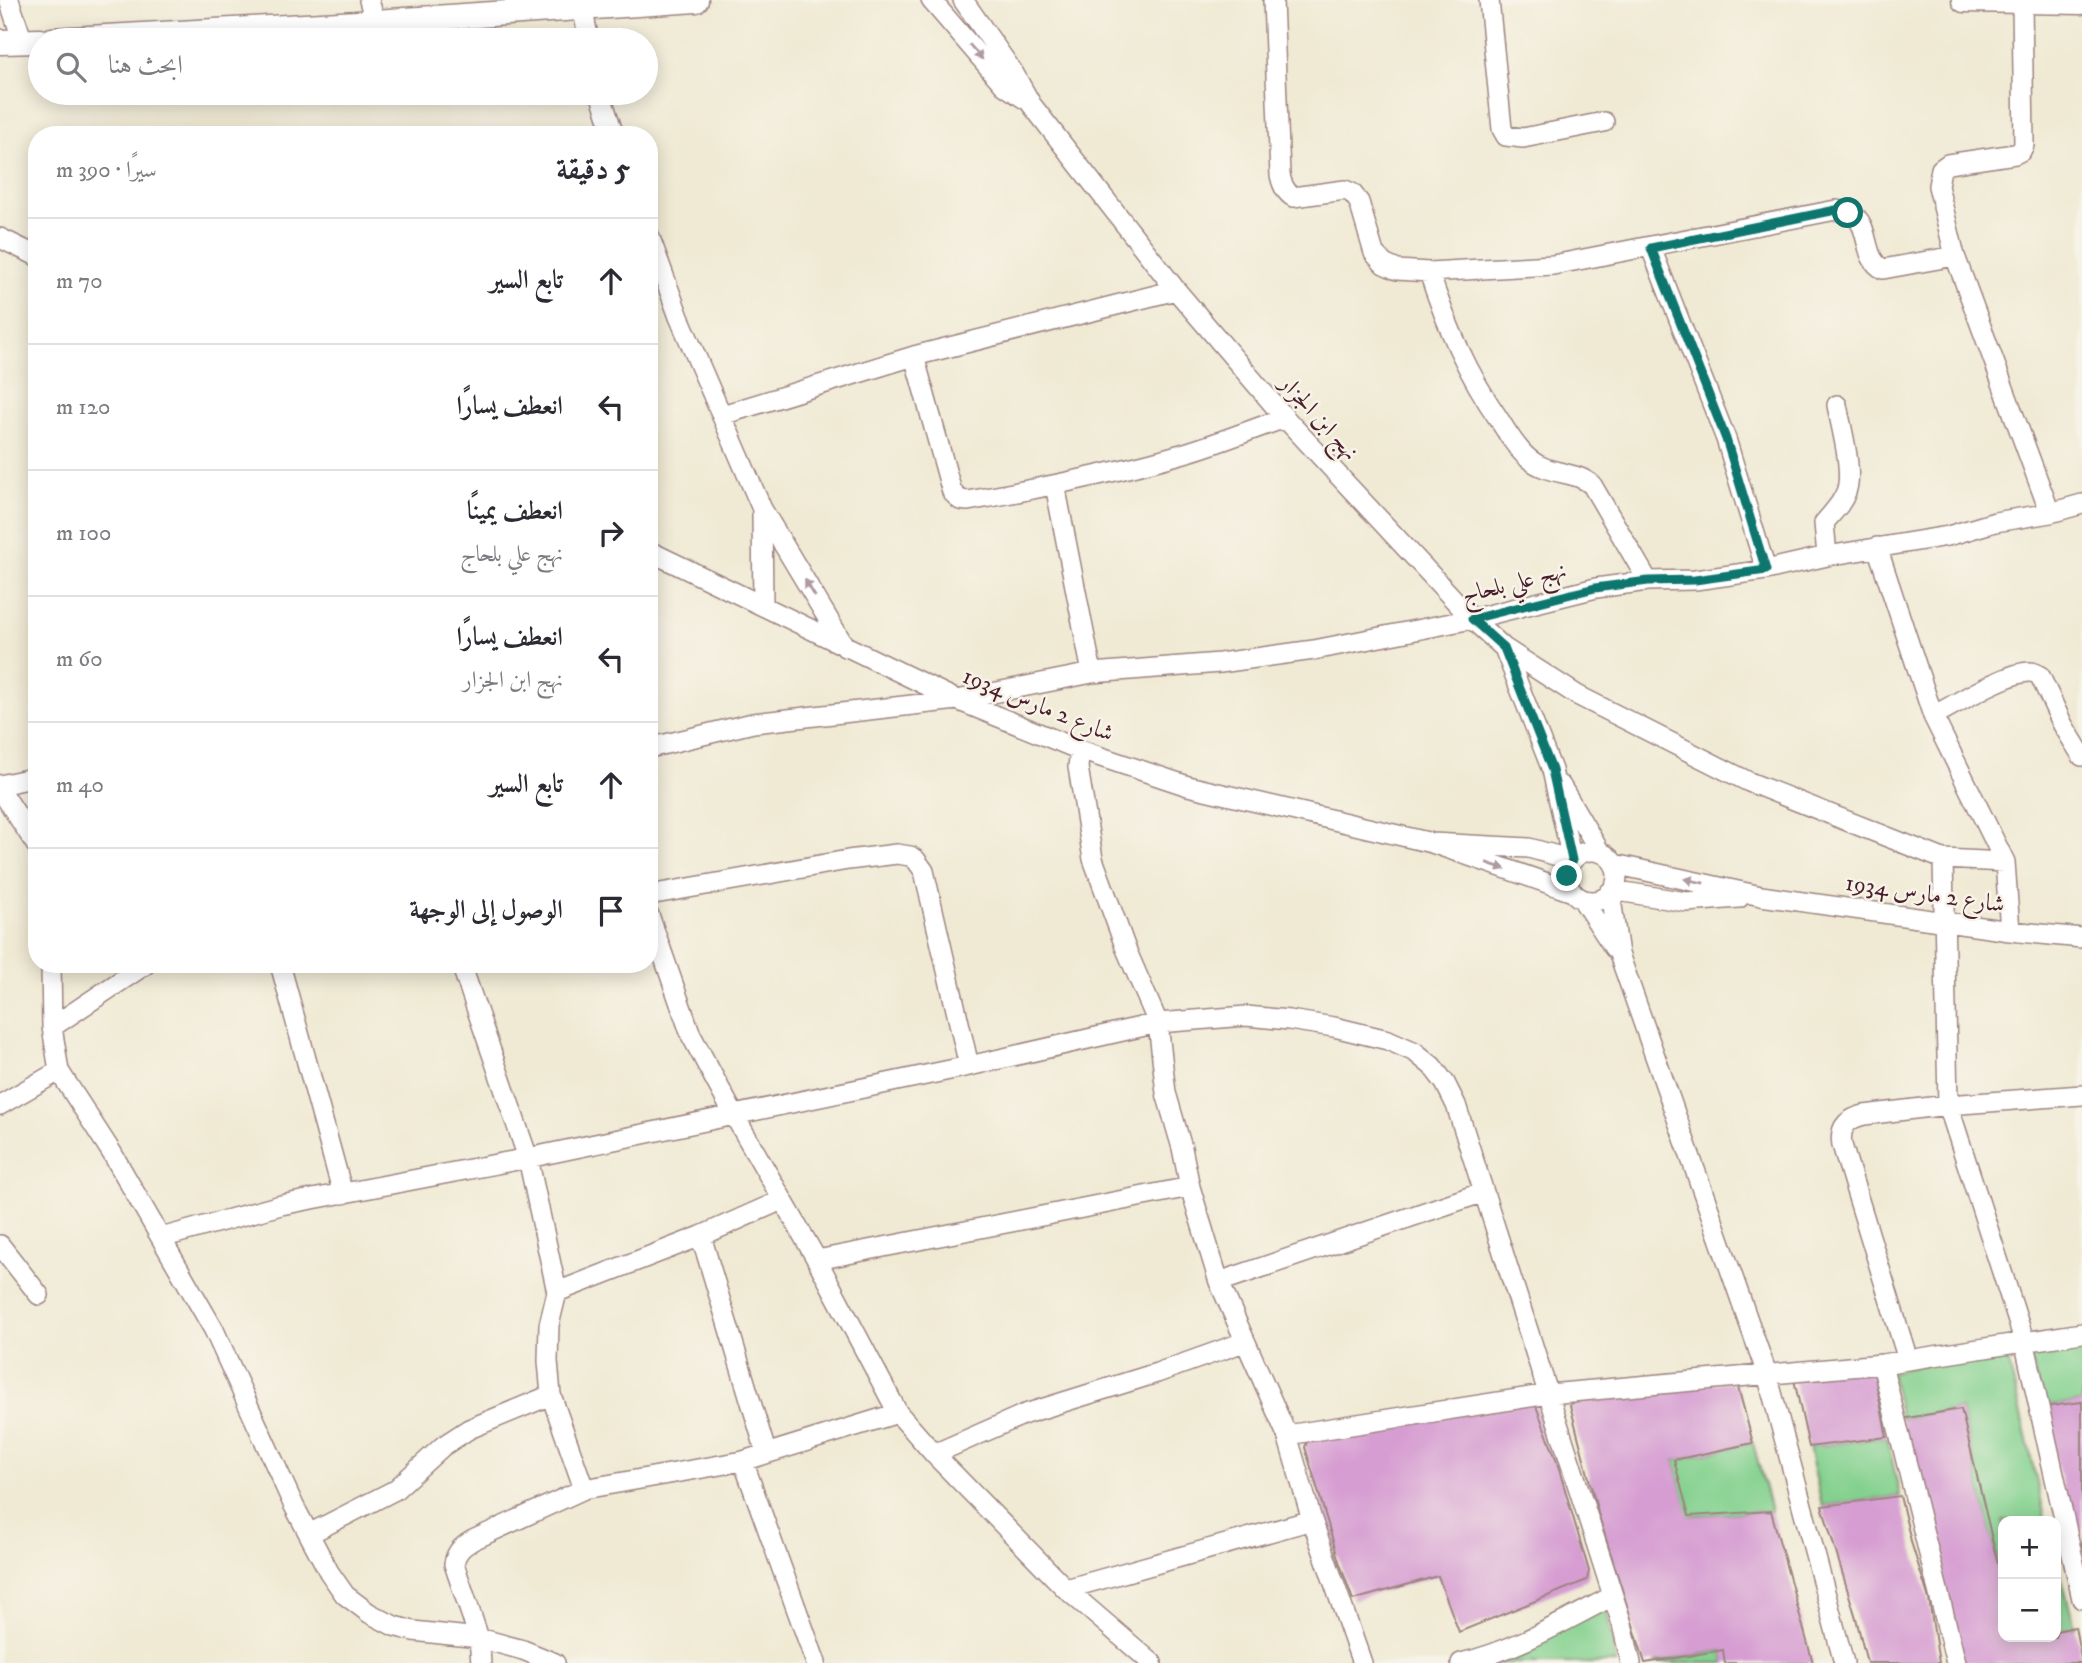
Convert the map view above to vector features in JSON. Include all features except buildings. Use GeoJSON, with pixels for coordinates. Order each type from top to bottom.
{"type":"FeatureCollection","features":[{"type":"Feature","properties":{"kind":"main road"},"geometry":{"type":"LineString","coordinates":[[184,28],[372,11],[582,7],[696,0]]}},
{"type":"Feature","properties":{"kind":"main road"},"geometry":{"type":"LineString","coordinates":[[1964,0],[2079,2]]}},
{"type":"Feature","properties":{"kind":"street"},"geometry":{"type":"LineString","coordinates":[[9,0],[21,41]]}},
{"type":"Feature","properties":{"kind":"street","name":"نهج ابن الجزار"},"geometry":{"type":"LineString","coordinates":[[931,0],[1004,85],[1031,104]]}},
{"type":"Feature","properties":{"kind":"street","name":"نهج ابن الجزار"},"geometry":{"type":"LineString","coordinates":[[963,0],[1013,72],[1031,104],[1176,290],[1285,418],[1472,619],[1504,648],[1552,770]]}},
{"type":"Feature","properties":{"kind":"street"},"geometry":{"type":"LineString","coordinates":[[1273,0],[1280,175],[1286,193],[1293,197],[1345,190],[1352,193],[1359,202],[1374,253],[1384,264],[1397,270],[1429,272],[1553,265],[1836,210],[1854,216],[1859,222],[1875,266],[1883,269],[1955,256]]}},
{"type":"Feature","properties":{"kind":"street"},"geometry":{"type":"LineString","coordinates":[[1489,0],[1502,129],[1506,136],[1523,138],[1604,122]]}},
{"type":"Feature","properties":{"kind":"street"},"geometry":{"type":"LineString","coordinates":[[2022,2],[2024,145],[2021,151],[2015,154],[1948,164],[1941,169],[1938,186],[1955,256],[2050,513]]}},
{"type":"Feature","properties":{"kind":"street"},"geometry":{"type":"LineString","coordinates":[[582,7],[586,28]]}},
{"type":"Feature","properties":{"kind":"street"},"geometry":{"type":"LineString","coordinates":[[604,105],[611,126]]}},
{"type":"Feature","properties":{"kind":"street"},"geometry":{"type":"LineString","coordinates":[[0,238],[28,252]]}},
{"type":"Feature","properties":{"kind":"street"},"geometry":{"type":"LineString","coordinates":[[1651,248],[1726,439],[1766,570]]}},
{"type":"Feature","properties":{"kind":"street"},"geometry":{"type":"LineString","coordinates":[[658,260],[679,317],[762,509],[845,647]]}},
{"type":"Feature","properties":{"kind":"street"},"geometry":{"type":"LineString","coordinates":[[1429,272],[1451,335],[1481,393],[1511,438],[1528,458],[1542,468],[1585,479],[1592,485],[1648,581]]}},
{"type":"Feature","properties":{"kind":"street"},"geometry":{"type":"LineString","coordinates":[[722,415],[914,356],[1176,290]]}},
{"type":"Feature","properties":{"kind":"street"},"geometry":{"type":"LineString","coordinates":[[914,356],[952,492],[956,497],[968,500],[1055,485],[1192,451],[1285,418]]}},
{"type":"Feature","properties":{"kind":"street"},"geometry":{"type":"LineString","coordinates":[[1827,556],[1825,523],[1841,502],[1847,489],[1848,475],[1837,405]]}},
{"type":"Feature","properties":{"kind":"street"},"geometry":{"type":"LineString","coordinates":[[1055,485],[1092,673]]}},
{"type":"Feature","properties":{"kind":"street","name":"نهج علي بلحاج"},"geometry":{"type":"LineString","coordinates":[[658,746],[753,723],[957,700],[1092,673],[1220,663],[1314,650],[1472,619],[1595,588],[1648,581],[1695,580],[1766,570],[1827,556],[1948,536],[1995,522],[2050,513],[2082,504]]}},
{"type":"Feature","properties":{"kind":"street"},"geometry":{"type":"LineString","coordinates":[[762,509],[763,606]]}},
{"type":"Feature","properties":{"kind":"street"},"geometry":{"type":"LineString","coordinates":[[1877,547],[1933,716],[2005,862],[2010,931]]}},
{"type":"Feature","properties":{"kind":"street","name":"شارع 2 مارس 1934"},"geometry":{"type":"LineString","coordinates":[[658,555],[957,700],[1080,750],[1188,786],[1432,844],[1578,895]]}},
{"type":"Feature","properties":{"kind":"street"},"geometry":{"type":"LineString","coordinates":[[1504,648],[1577,695],[1749,782],[1943,859],[2005,862]]}},
{"type":"Feature","properties":{"kind":"street"},"geometry":{"type":"LineString","coordinates":[[1933,716],[2011,677],[2035,673],[2040,676],[2063,725],[2082,757]]}},
{"type":"Feature","properties":{"kind":"street"},"geometry":{"type":"LineString","coordinates":[[1080,750],[1078,767],[1093,859],[1126,949],[1158,1023],[1166,1093],[1190,1187],[1219,1282],[1287,1435],[1312,1520],[1362,1663]]}},
{"type":"Feature","properties":{"kind":"street"},"geometry":{"type":"LineString","coordinates":[[1552,770],[1616,877],[1611,891],[1619,954],[1767,1374],[1844,1663]]}},
{"type":"Feature","properties":{"kind":"street"},"geometry":{"type":"LineString","coordinates":[[1552,770],[1572,860],[1567,876],[1619,954]]}},
{"type":"Feature","properties":{"kind":"street"},"geometry":{"type":"LineString","coordinates":[[28,779],[0,787],[28,832]]}},
{"type":"Feature","properties":{"kind":"street","name":"شارع 2 مارس 1934"},"geometry":{"type":"LineString","coordinates":[[1432,844],[1529,848],[1572,860]]}},
{"type":"Feature","properties":{"kind":"street"},"geometry":{"type":"LineString","coordinates":[[1572,860],[1585,852],[1607,858]]}},
{"type":"Feature","properties":{"kind":"street"},"geometry":{"type":"LineString","coordinates":[[658,893],[848,860],[910,856],[924,871],[969,1066]]}},
{"type":"Feature","properties":{"kind":"street","name":"شارع 2 مارس 1934"},"geometry":{"type":"LineString","coordinates":[[1607,858],[1761,896],[1945,923],[2082,938]]}},
{"type":"Feature","properties":{"kind":"street"},"geometry":{"type":"LineString","coordinates":[[1943,859],[1948,1105],[2024,1340],[2082,1599]]}},
{"type":"Feature","properties":{"kind":"street"},"geometry":{"type":"LineString","coordinates":[[1578,895],[1597,900],[1611,891]]}},
{"type":"Feature","properties":{"kind":"street","name":"شارع 2 مارس 1934"},"geometry":{"type":"LineString","coordinates":[[1611,891],[1686,902],[1761,896]]}},
{"type":"Feature","properties":{"kind":"street"},"geometry":{"type":"LineString","coordinates":[[658,941],[691,1035],[817,1260],[898,1413],[934,1454],[1066,1589],[1152,1663]]}},
{"type":"Feature","properties":{"kind":"street"},"geometry":{"type":"LineString","coordinates":[[51,973],[52,1027],[59,1071],[112,1153],[214,1330],[309,1534],[345,1595],[369,1614],[394,1626],[413,1631],[479,1637],[555,1663]]}},
{"type":"Feature","properties":{"kind":"street"},"geometry":{"type":"LineString","coordinates":[[52,1027],[133,973]]}},
{"type":"Feature","properties":{"kind":"street"},"geometry":{"type":"LineString","coordinates":[[282,973],[343,1194]]}},
{"type":"Feature","properties":{"kind":"street"},"geometry":{"type":"LineString","coordinates":[[464,973],[528,1158],[557,1292],[549,1325],[551,1395],[584,1489]]}},
{"type":"Feature","properties":{"kind":"street"},"geometry":{"type":"LineString","coordinates":[[161,1238],[281,1205],[528,1158],[969,1066],[1158,1023],[1246,1016],[1334,1027],[1388,1040],[1415,1052],[1432,1066],[1445,1083],[1456,1105],[1613,1597],[1631,1663]]}},
{"type":"Feature","properties":{"kind":"street"},"geometry":{"type":"LineString","coordinates":[[0,1105],[59,1071]]}},
{"type":"Feature","properties":{"kind":"street"},"geometry":{"type":"LineString","coordinates":[[1908,1360],[1841,1137],[1845,1123],[1852,1118],[1948,1105],[2082,1095]]}},
{"type":"Feature","properties":{"kind":"street"},"geometry":{"type":"LineString","coordinates":[[817,1260],[1190,1187]]}},
{"type":"Feature","properties":{"kind":"street"},"geometry":{"type":"LineString","coordinates":[[1219,1282],[1484,1192]]}},
{"type":"Feature","properties":{"kind":"street"},"geometry":{"type":"LineString","coordinates":[[557,1292],[701,1236],[782,1200]]}},
{"type":"Feature","properties":{"kind":"street"},"geometry":{"type":"LineString","coordinates":[[701,1236],[766,1452]]}},
{"type":"Feature","properties":{"kind":"street"},"geometry":{"type":"LineString","coordinates":[[0,1245],[39,1295]]}},
{"type":"Feature","properties":{"kind":"street"},"geometry":{"type":"LineString","coordinates":[[1287,1435],[1549,1394],[1882,1364],[2082,1333]]}},
{"type":"Feature","properties":{"kind":"street"},"geometry":{"type":"LineString","coordinates":[[934,1454],[1024,1414],[1157,1373],[1244,1342]]}},
{"type":"Feature","properties":{"kind":"street"},"geometry":{"type":"LineString","coordinates":[[1882,1364],[1956,1663]]}},
{"type":"Feature","properties":{"kind":"street"},"geometry":{"type":"LineString","coordinates":[[309,1534],[395,1490],[443,1446],[469,1429],[551,1395]]}},
{"type":"Feature","properties":{"kind":"street"},"geometry":{"type":"LineString","coordinates":[[481,1663],[479,1637],[454,1564],[455,1555],[473,1540],[584,1489],[743,1461],[898,1413]]}},
{"type":"Feature","properties":{"kind":"street"},"geometry":{"type":"LineString","coordinates":[[743,1461],[816,1663]]}},
{"type":"Feature","properties":{"kind":"street"},"geometry":{"type":"LineString","coordinates":[[1066,1589],[1312,1520]]}},
{"type":"Feature","properties":{"kind":"street"},"geometry":{"type":"LineString","coordinates":[[1470,1662],[1546,1630],[1613,1597]]}},
{"type":"Feature","properties":{"kind":"green space"},"geometry":{"type":"Polygon","coordinates":[[[2005,1347],[2045,1516],[1998,1516],[1998,1564],[1961,1409],[1901,1419],[1891,1372],[2005,1347]]]}},
{"type":"Feature","properties":{"kind":"green space"},"geometry":{"type":"Polygon","coordinates":[[[2082,1348],[2082,1402],[2043,1407],[2029,1354],[2082,1348]]]}},
{"type":"Feature","properties":{"kind":"green space"},"geometry":{"type":"Polygon","coordinates":[[[1887,1437],[1900,1496],[1822,1506],[1809,1447],[1887,1437]]]}},
{"type":"Feature","properties":{"kind":"green space"},"geometry":{"type":"Polygon","coordinates":[[[1753,1443],[1771,1511],[1688,1516],[1674,1460],[1753,1443]]]}},
{"type":"Feature","properties":{"kind":"green space"},"geometry":{"type":"Polygon","coordinates":[[[2061,1577],[2075,1627],[2061,1630],[2061,1577]]]}},
{"type":"Feature","properties":{"kind":"green space"},"geometry":{"type":"Polygon","coordinates":[[[1606,1605],[1616,1663],[1494,1663],[1606,1605]]]}},
{"type":"Feature","properties":{"kind":"green space"},"geometry":{"type":"Polygon","coordinates":[[[1723,1650],[1725,1663],[1654,1663],[1723,1650]]]}},
{"type":"Feature","properties":{"kind":"route"},"geometry":{"type":"LineString","coordinates":[[1567,876],[1572,860],[1552,770],[1504,648],[1472,619],[1595,588],[1648,581],[1695,580],[1766,570],[1726,439],[1651,248],[1836,210],[1848,213]]}}]}
